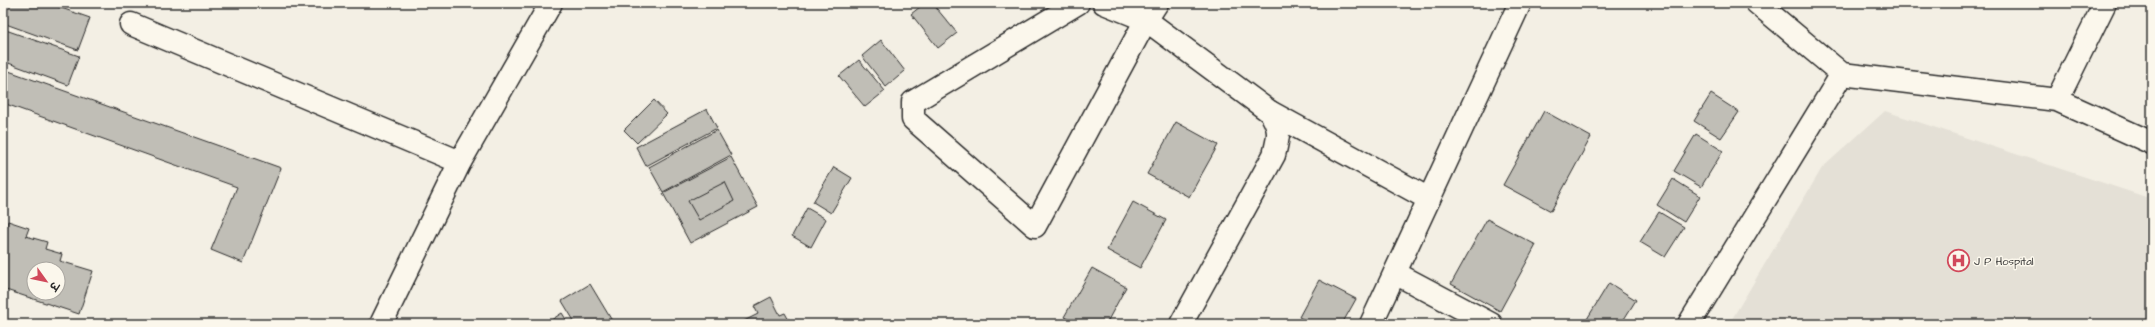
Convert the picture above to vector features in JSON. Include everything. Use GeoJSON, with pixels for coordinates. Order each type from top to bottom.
{"type":"FeatureCollection","features":[{"type":"Feature","properties":{"kind":"street"},"geometry":{"type":"LineString","coordinates":[[381,324],[460,162],[551,3]]}},
{"type":"Feature","properties":{"kind":"street"},"geometry":{"type":"LineString","coordinates":[[1078,3],[913,102],[913,119],[1034,226],[1152,12]]}},
{"type":"Feature","properties":{"kind":"street"},"geometry":{"type":"LineString","coordinates":[[1104,3],[1152,12],[1270,112],[1429,199]]}},
{"type":"Feature","properties":{"kind":"street"},"geometry":{"type":"LineString","coordinates":[[1370,324],[1520,3]]}},
{"type":"Feature","properties":{"kind":"street"},"geometry":{"type":"LineString","coordinates":[[1757,3],[1842,74],[2057,100],[2152,143]]}},
{"type":"Feature","properties":{"kind":"street"},"geometry":{"type":"LineString","coordinates":[[2057,100],[2105,3]]}},
{"type":"Feature","properties":{"kind":"street"},"geometry":{"type":"LineString","coordinates":[[131,24],[460,162]]}},
{"type":"Feature","properties":{"kind":"street"},"geometry":{"type":"LineString","coordinates":[[1689,324],[1842,74]]}},
{"type":"Feature","properties":{"kind":"street"},"geometry":{"type":"LineString","coordinates":[[1181,324],[1274,155],[1279,138],[1278,125],[1270,112]]}},
{"type":"Feature","properties":{"kind":"street"},"geometry":{"type":"LineString","coordinates":[[1395,273],[1491,324]]}},
{"type":"Feature","properties":{"kind":"shaded area","name":"J P Hospital"},"geometry":{"type":"Polygon","coordinates":[[[1885,111],[2152,199],[2152,324],[1729,324],[1822,168],[1885,111]]]}},
{"type":"Feature","properties":{"kind":"building"},"geometry":{"type":"Polygon","coordinates":[[[3,3],[47,3],[90,18],[78,50],[3,23],[3,3]]]}},
{"type":"Feature","properties":{"kind":"building"},"geometry":{"type":"Polygon","coordinates":[[[925,3],[932,3],[957,33],[938,48],[911,14],[925,3]]]}},
{"type":"Feature","properties":{"kind":"building"},"geometry":{"type":"Polygon","coordinates":[[[3,29],[79,56],[68,85],[3,61],[3,29]]]}},
{"type":"Feature","properties":{"kind":"building"},"geometry":{"type":"Polygon","coordinates":[[[881,40],[905,71],[886,87],[862,56],[881,40]]]}},
{"type":"Feature","properties":{"kind":"building"},"geometry":{"type":"Polygon","coordinates":[[[859,60],[885,91],[865,107],[839,76],[859,60]]]}},
{"type":"Feature","properties":{"kind":"building"},"geometry":{"type":"Polygon","coordinates":[[[3,69],[281,168],[243,263],[211,250],[237,187],[3,103],[3,69]]]}},
{"type":"Feature","properties":{"kind":"building"},"geometry":{"type":"Polygon","coordinates":[[[1711,94],[1739,112],[1721,138],[1694,121],[1711,94]]]}},
{"type":"Feature","properties":{"kind":"building"},"geometry":{"type":"Polygon","coordinates":[[[654,100],[667,114],[637,143],[624,130],[654,100]]]}},
{"type":"Feature","properties":{"kind":"building"},"geometry":{"type":"Polygon","coordinates":[[[707,109],[717,128],[646,166],[636,147],[707,109]]]}},
{"type":"Feature","properties":{"kind":"building"},"geometry":{"type":"Polygon","coordinates":[[[1544,111],[1591,137],[1551,211],[1503,185],[1544,111]]]}},
{"type":"Feature","properties":{"kind":"building"},"geometry":{"type":"Polygon","coordinates":[[[1176,122],[1218,145],[1189,197],[1147,174],[1176,122]]]}},
{"type":"Feature","properties":{"kind":"building"},"geometry":{"type":"Polygon","coordinates":[[[717,130],[731,155],[663,192],[649,167],[717,130]]]}},
{"type":"Feature","properties":{"kind":"building"},"geometry":{"type":"Polygon","coordinates":[[[1696,134],[1723,151],[1701,187],[1674,171],[1696,134]]]}},
{"type":"Feature","properties":{"kind":"building"},"geometry":{"type":"Polygon","coordinates":[[[731,157],[758,207],[690,243],[663,193],[731,157]]]}},
{"type":"Feature","properties":{"kind":"building"},"geometry":{"type":"Polygon","coordinates":[[[834,167],[852,178],[831,213],[813,202],[834,167]]]}},
{"type":"Feature","properties":{"kind":"building"},"geometry":{"type":"Polygon","coordinates":[[[1673,179],[1700,196],[1684,222],[1657,205],[1673,179]]]}},
{"type":"Feature","properties":{"kind":"building"},"geometry":{"type":"Polygon","coordinates":[[[725,182],[734,201],[699,220],[688,201],[725,182]]]}},
{"type":"Feature","properties":{"kind":"building"},"geometry":{"type":"Polygon","coordinates":[[[1133,202],[1166,220],[1140,268],[1107,250],[1133,202]]]}},
{"type":"Feature","properties":{"kind":"building"},"geometry":{"type":"Polygon","coordinates":[[[807,208],[826,219],[811,247],[792,236],[807,208]]]}},
{"type":"Feature","properties":{"kind":"building"},"geometry":{"type":"Polygon","coordinates":[[[1659,212],[1684,227],[1665,257],[1640,242],[1659,212]]]}},
{"type":"Feature","properties":{"kind":"building"},"geometry":{"type":"Polygon","coordinates":[[[1487,219],[1536,245],[1500,311],[1451,284],[1487,219]]]}},
{"type":"Feature","properties":{"kind":"building"},"geometry":{"type":"Polygon","coordinates":[[[8,221],[29,228],[26,236],[47,242],[45,249],[62,254],[60,261],[26,261],[26,297],[3,289],[3,228],[6,229],[8,221]]]}},
{"type":"Feature","properties":{"kind":"building"},"geometry":{"type":"Polygon","coordinates":[[[66,263],[93,271],[79,314],[39,301],[66,301],[66,263]]]}},
{"type":"Feature","properties":{"kind":"building"},"geometry":{"type":"Polygon","coordinates":[[[1092,268],[1126,287],[1106,324],[1077,324],[1064,317],[1092,268]]]}},
{"type":"Feature","properties":{"kind":"building"},"geometry":{"type":"Polygon","coordinates":[[[1319,280],[1356,299],[1342,324],[1312,324],[1299,317],[1319,280]]]}},
{"type":"Feature","properties":{"kind":"building"},"geometry":{"type":"Polygon","coordinates":[[[1609,283],[1636,300],[1621,324],[1584,324],[1609,283]]]}},
{"type":"Feature","properties":{"kind":"building"},"geometry":{"type":"Polygon","coordinates":[[[590,284],[614,324],[576,324],[562,301],[590,284]]]}},
{"type":"Feature","properties":{"kind":"building"},"geometry":{"type":"Polygon","coordinates":[[[771,297],[780,315],[785,313],[791,324],[746,324],[744,321],[758,314],[754,306],[771,297]]]}},
{"type":"Feature","properties":{"kind":"building"},"geometry":{"type":"Polygon","coordinates":[[[562,313],[569,324],[545,324],[562,313]]]}},
{"type":"Feature","properties":{"kind":"place","name":"J P Hospital"},"geometry":{"type":"Point","coordinates":[1959,261]}}]}
